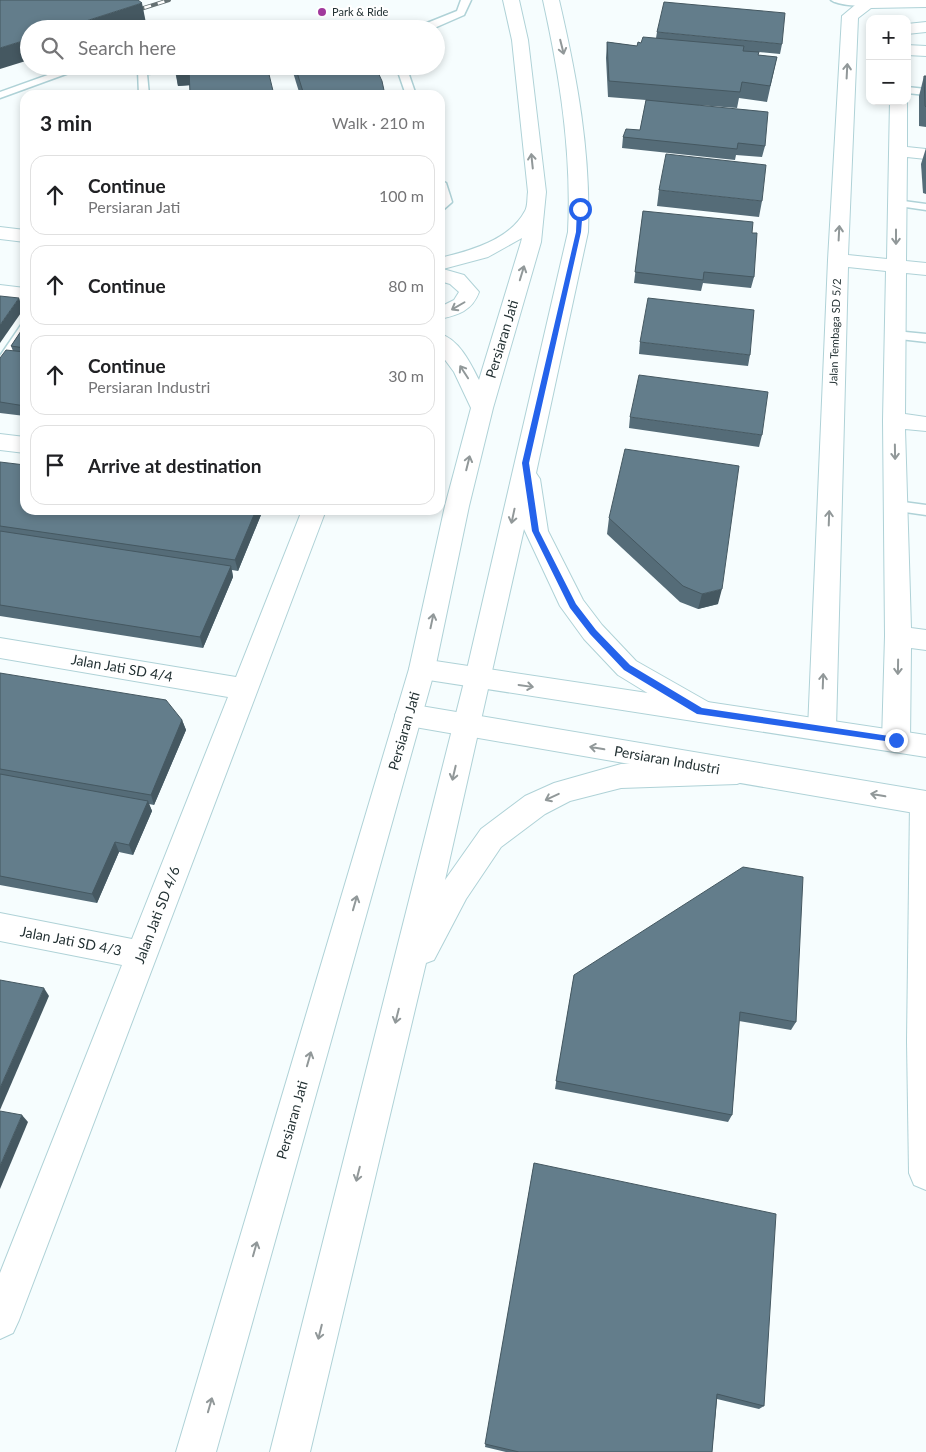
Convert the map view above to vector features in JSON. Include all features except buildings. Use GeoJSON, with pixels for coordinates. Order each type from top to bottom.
{"type":"FeatureCollection","features":[{"type":"Feature","properties":{"kind":"street","name":"Persiaran Jati"},"geometry":{"type":"LineString","coordinates":[[196,1452],[422,669],[457,506],[482,408],[531,242],[537,192],[520,40],[512,0]]}},
{"type":"Feature","properties":{"kind":"street"},"geometry":{"type":"LineString","coordinates":[[290,1452],[478,678],[578,232],[580,209],[576,145],[567,66],[551,0]]}},
{"type":"Feature","properties":{"kind":"street"},"geometry":{"type":"LineString","coordinates":[[867,3],[926,2]]}},
{"type":"Feature","properties":{"kind":"street","name":"Jalan Tembaga SD 5/2"},"geometry":{"type":"LineString","coordinates":[[822,729],[838,260],[850,16],[867,3]]}},
{"type":"Feature","properties":{"kind":"street"},"geometry":{"type":"LineString","coordinates":[[911,29],[926,27]]}},
{"type":"Feature","properties":{"kind":"street"},"geometry":{"type":"LineString","coordinates":[[911,50],[926,52]]}},
{"type":"Feature","properties":{"kind":"street"},"geometry":{"type":"LineString","coordinates":[[896,740],[898,636],[894,420],[899,105]]}},
{"type":"Feature","properties":{"kind":"street"},"geometry":{"type":"LineString","coordinates":[[897,151],[926,154]]}},
{"type":"Feature","properties":{"kind":"street"},"geometry":{"type":"LineString","coordinates":[[445,263],[463,259],[492,248],[516,235],[528,224],[536,210]]}},
{"type":"Feature","properties":{"kind":"street"},"geometry":{"type":"LineString","coordinates":[[0,232],[20,235]]}},
{"type":"Feature","properties":{"kind":"street"},"geometry":{"type":"LineString","coordinates":[[0,250],[20,252]]}},
{"type":"Feature","properties":{"kind":"street"},"geometry":{"type":"LineString","coordinates":[[838,260],[926,270]]}},
{"type":"Feature","properties":{"kind":"street"},"geometry":{"type":"LineString","coordinates":[[445,276],[452,276],[462,282],[469,292],[465,303],[454,309],[445,311]]}},
{"type":"Feature","properties":{"kind":"street"},"geometry":{"type":"LineString","coordinates":[[0,291],[20,293]]}},
{"type":"Feature","properties":{"kind":"street"},"geometry":{"type":"LineString","coordinates":[[445,346],[467,377],[482,408]]}},
{"type":"Feature","properties":{"kind":"street"},"geometry":{"type":"LineString","coordinates":[[894,420],[926,424]]}},
{"type":"Feature","properties":{"kind":"street"},"geometry":{"type":"LineString","coordinates":[[0,442],[20,444]]}},
{"type":"Feature","properties":{"kind":"street"},"geometry":{"type":"LineString","coordinates":[[525,463],[536,531],[573,606],[593,632],[627,668],[700,711]]}},
{"type":"Feature","properties":{"kind":"street","name":"Jalan Jati SD 4/6"},"geometry":{"type":"LineString","coordinates":[[0,1320],[312,515]]}},
{"type":"Feature","properties":{"kind":"street"},"geometry":{"type":"LineString","coordinates":[[898,636],[926,640]]}},
{"type":"Feature","properties":{"kind":"street","name":"Jalan Jati SD 4/4"},"geometry":{"type":"LineString","coordinates":[[0,648],[244,689]]}},
{"type":"Feature","properties":{"kind":"street"},"geometry":{"type":"LineString","coordinates":[[422,669],[926,746]]}},
{"type":"Feature","properties":{"kind":"street","name":"Persiaran Industri"},"geometry":{"type":"LineString","coordinates":[[409,715],[925,803]]}},
{"type":"Feature","properties":{"kind":"street"},"geometry":{"type":"LineString","coordinates":[[405,984],[455,890],[491,838],[536,805],[564,792],[621,776],[737,772]]}},
{"type":"Feature","properties":{"kind":"street"},"geometry":{"type":"LineString","coordinates":[[925,803],[924,1041],[926,1173]]}},
{"type":"Feature","properties":{"kind":"street","name":"Jalan Jati SD 4/3"},"geometry":{"type":"LineString","coordinates":[[0,927],[142,955]]}},
{"type":"Feature","properties":{"kind":"lane"},"geometry":{"type":"LineString","coordinates":[[445,20],[461,13],[466,0]]}},
{"type":"Feature","properties":{"kind":"lane"},"geometry":{"type":"LineString","coordinates":[[836,0],[867,3]]}},
{"type":"Feature","properties":{"kind":"lane"},"geometry":{"type":"LineString","coordinates":[[0,95],[57,75]]}},
{"type":"Feature","properties":{"kind":"lane"},"geometry":{"type":"LineString","coordinates":[[142,75],[144,90]]}},
{"type":"Feature","properties":{"kind":"lane"},"geometry":{"type":"LineString","coordinates":[[404,75],[409,90]]}},
{"type":"Feature","properties":{"kind":"lane"},"geometry":{"type":"LineString","coordinates":[[911,90],[926,92]]}},
{"type":"Feature","properties":{"kind":"lane"},"geometry":{"type":"LineString","coordinates":[[896,203],[926,207]]}},
{"type":"Feature","properties":{"kind":"lane"},"geometry":{"type":"LineString","coordinates":[[895,335],[926,338]]}},
{"type":"Feature","properties":{"kind":"lane"},"geometry":{"type":"LineString","coordinates":[[0,366],[20,336]]}},
{"type":"Feature","properties":{"kind":"lane"},"geometry":{"type":"LineString","coordinates":[[896,506],[926,510]]}},
{"type":"Feature","properties":{"kind":"railway"},"geometry":{"type":"LineString","coordinates":[[131,12],[169,0]]}},
{"type":"Feature","properties":{"kind":"place","name":"Park & Ride"},"geometry":{"type":"Point","coordinates":[322,12]}},
{"type":"Feature","properties":{"kind":"route"},"geometry":{"type":"LineString","coordinates":[[580,209],[578,232],[525,463],[536,531],[573,606],[593,632],[627,668],[700,711],[896,740]]}}]}
